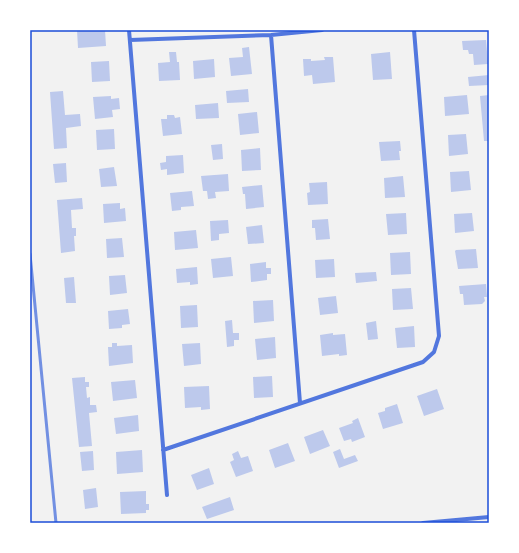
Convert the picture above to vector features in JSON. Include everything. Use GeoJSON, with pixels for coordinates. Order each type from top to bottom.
{"type":"FeatureCollection","features":[{"type":"Feature","properties":{"kind":"street"},"geometry":{"type":"LineString","coordinates":[[129,30],[167,494]]}},
{"type":"Feature","properties":{"kind":"street"},"geometry":{"type":"LineString","coordinates":[[130,40],[271,35],[322,30]]}},
{"type":"Feature","properties":{"kind":"street"},"geometry":{"type":"LineString","coordinates":[[163,450],[423,362],[434,352],[439,336],[414,30]]}},
{"type":"Feature","properties":{"kind":"street"},"geometry":{"type":"LineString","coordinates":[[271,35],[300,403]]}},
{"type":"Feature","properties":{"kind":"street"},"geometry":{"type":"LineString","coordinates":[[423,523],[489,517]]}},
{"type":"Feature","properties":{"kind":"building"},"geometry":{"type":"Polygon","coordinates":[[[77,30],[105,30],[106,46],[78,48],[77,30]]]}},
{"type":"Feature","properties":{"kind":"building"},"geometry":{"type":"Polygon","coordinates":[[[486,40],[488,64],[474,65],[473,54],[469,54],[468,50],[463,50],[462,41],[486,40]]]}},
{"type":"Feature","properties":{"kind":"building"},"geometry":{"type":"Polygon","coordinates":[[[249,47],[252,74],[231,76],[229,58],[243,57],[242,48],[249,47]]]}},
{"type":"Feature","properties":{"kind":"building"},"geometry":{"type":"Polygon","coordinates":[[[169,52],[176,52],[177,62],[179,62],[180,80],[159,81],[158,63],[170,62],[169,52]]]}},
{"type":"Feature","properties":{"kind":"building"},"geometry":{"type":"Polygon","coordinates":[[[390,52],[392,79],[373,80],[371,54],[390,52]]]}},
{"type":"Feature","properties":{"kind":"building"},"geometry":{"type":"Polygon","coordinates":[[[324,57],[333,57],[335,82],[313,84],[312,75],[304,76],[303,59],[311,59],[311,61],[325,60],[324,57]]]}},
{"type":"Feature","properties":{"kind":"building"},"geometry":{"type":"Polygon","coordinates":[[[214,59],[215,77],[194,79],[193,61],[214,59]]]}},
{"type":"Feature","properties":{"kind":"building"},"geometry":{"type":"Polygon","coordinates":[[[109,61],[110,81],[92,82],[91,62],[109,61]]]}},
{"type":"Feature","properties":{"kind":"building"},"geometry":{"type":"Polygon","coordinates":[[[489,75],[489,85],[469,86],[468,77],[489,75]]]}},
{"type":"Feature","properties":{"kind":"building"},"geometry":{"type":"Polygon","coordinates":[[[248,89],[249,102],[227,103],[226,91],[248,89]]]}},
{"type":"Feature","properties":{"kind":"building"},"geometry":{"type":"Polygon","coordinates":[[[63,91],[65,115],[80,114],[81,126],[66,128],[67,148],[54,149],[50,92],[63,91]]]}},
{"type":"Feature","properties":{"kind":"building"},"geometry":{"type":"Polygon","coordinates":[[[467,95],[469,114],[445,116],[444,97],[467,95]]]}},
{"type":"Feature","properties":{"kind":"building"},"geometry":{"type":"Polygon","coordinates":[[[489,95],[489,141],[484,141],[480,96],[489,95]]]}},
{"type":"Feature","properties":{"kind":"building"},"geometry":{"type":"Polygon","coordinates":[[[111,96],[111,99],[119,98],[120,109],[112,110],[113,117],[95,119],[93,97],[111,96]]]}},
{"type":"Feature","properties":{"kind":"building"},"geometry":{"type":"Polygon","coordinates":[[[218,103],[219,118],[196,119],[195,105],[218,103]]]}},
{"type":"Feature","properties":{"kind":"building"},"geometry":{"type":"Polygon","coordinates":[[[257,112],[259,133],[240,135],[238,114],[257,112]]]}},
{"type":"Feature","properties":{"kind":"building"},"geometry":{"type":"Polygon","coordinates":[[[167,115],[174,115],[175,118],[180,117],[182,134],[163,136],[161,119],[167,119],[167,115]]]}},
{"type":"Feature","properties":{"kind":"building"},"geometry":{"type":"Polygon","coordinates":[[[114,129],[115,149],[97,150],[96,130],[114,129]]]}},
{"type":"Feature","properties":{"kind":"building"},"geometry":{"type":"Polygon","coordinates":[[[466,134],[468,154],[449,156],[448,135],[466,134]]]}},
{"type":"Feature","properties":{"kind":"building"},"geometry":{"type":"Polygon","coordinates":[[[400,141],[400,160],[381,161],[379,142],[400,141]]]}},
{"type":"Feature","properties":{"kind":"building"},"geometry":{"type":"Polygon","coordinates":[[[222,144],[223,159],[213,160],[211,145],[222,144]]]}},
{"type":"Feature","properties":{"kind":"building"},"geometry":{"type":"Polygon","coordinates":[[[260,148],[261,170],[242,171],[241,150],[260,148]]]}},
{"type":"Feature","properties":{"kind":"building"},"geometry":{"type":"Polygon","coordinates":[[[183,155],[184,173],[167,175],[167,169],[161,170],[160,163],[166,162],[166,156],[183,155]]]}},
{"type":"Feature","properties":{"kind":"building"},"geometry":{"type":"Polygon","coordinates":[[[66,163],[67,182],[55,183],[53,164],[66,163]]]}},
{"type":"Feature","properties":{"kind":"building"},"geometry":{"type":"Polygon","coordinates":[[[114,167],[117,186],[101,187],[99,169],[114,167]]]}},
{"type":"Feature","properties":{"kind":"building"},"geometry":{"type":"Polygon","coordinates":[[[469,171],[471,190],[451,192],[450,172],[469,171]]]}},
{"type":"Feature","properties":{"kind":"building"},"geometry":{"type":"Polygon","coordinates":[[[228,174],[229,191],[215,192],[216,198],[208,199],[207,191],[203,191],[201,176],[228,174]]]}},
{"type":"Feature","properties":{"kind":"building"},"geometry":{"type":"Polygon","coordinates":[[[403,176],[405,197],[385,198],[384,178],[403,176]]]}},
{"type":"Feature","properties":{"kind":"building"},"geometry":{"type":"Polygon","coordinates":[[[327,182],[328,204],[308,205],[307,193],[310,192],[309,183],[327,182]]]}},
{"type":"Feature","properties":{"kind":"building"},"geometry":{"type":"Polygon","coordinates":[[[262,185],[264,207],[246,209],[245,194],[243,194],[242,187],[262,185]]]}},
{"type":"Feature","properties":{"kind":"building"},"geometry":{"type":"Polygon","coordinates":[[[192,191],[194,206],[181,207],[181,210],[172,211],[170,193],[192,191]]]}},
{"type":"Feature","properties":{"kind":"building"},"geometry":{"type":"Polygon","coordinates":[[[82,198],[83,209],[71,210],[72,228],[76,228],[76,236],[74,236],[75,251],[61,253],[57,200],[82,198]]]}},
{"type":"Feature","properties":{"kind":"building"},"geometry":{"type":"Polygon","coordinates":[[[120,203],[120,209],[125,208],[126,221],[104,223],[103,204],[120,203]]]}},
{"type":"Feature","properties":{"kind":"building"},"geometry":{"type":"Polygon","coordinates":[[[406,213],[407,234],[388,235],[386,214],[406,213]]]}},
{"type":"Feature","properties":{"kind":"building"},"geometry":{"type":"Polygon","coordinates":[[[472,213],[474,231],[455,233],[454,214],[472,213]]]}},
{"type":"Feature","properties":{"kind":"building"},"geometry":{"type":"Polygon","coordinates":[[[328,219],[330,239],[316,240],[315,228],[312,228],[312,220],[328,219]]]}},
{"type":"Feature","properties":{"kind":"building"},"geometry":{"type":"Polygon","coordinates":[[[228,220],[229,233],[219,234],[219,240],[211,241],[210,221],[228,220]]]}},
{"type":"Feature","properties":{"kind":"building"},"geometry":{"type":"Polygon","coordinates":[[[262,225],[264,243],[248,244],[246,227],[262,225]]]}},
{"type":"Feature","properties":{"kind":"building"},"geometry":{"type":"Polygon","coordinates":[[[196,230],[198,248],[175,250],[174,232],[196,230]]]}},
{"type":"Feature","properties":{"kind":"building"},"geometry":{"type":"Polygon","coordinates":[[[122,238],[124,257],[107,258],[106,239],[122,238]]]}},
{"type":"Feature","properties":{"kind":"building"},"geometry":{"type":"Polygon","coordinates":[[[476,249],[478,268],[458,269],[455,251],[476,249]]]}},
{"type":"Feature","properties":{"kind":"building"},"geometry":{"type":"Polygon","coordinates":[[[410,252],[411,274],[391,275],[390,253],[410,252]]]}},
{"type":"Feature","properties":{"kind":"building"},"geometry":{"type":"Polygon","coordinates":[[[231,257],[233,276],[213,278],[211,259],[231,257]]]}},
{"type":"Feature","properties":{"kind":"building"},"geometry":{"type":"Polygon","coordinates":[[[334,259],[335,277],[316,278],[315,260],[334,259]]]}},
{"type":"Feature","properties":{"kind":"building"},"geometry":{"type":"Polygon","coordinates":[[[266,262],[266,268],[271,268],[271,274],[267,274],[267,280],[251,282],[250,264],[266,262]]]}},
{"type":"Feature","properties":{"kind":"building"},"geometry":{"type":"Polygon","coordinates":[[[197,267],[198,284],[190,285],[190,282],[177,283],[176,269],[197,267]]]}},
{"type":"Feature","properties":{"kind":"building"},"geometry":{"type":"Polygon","coordinates":[[[376,272],[377,281],[356,283],[355,273],[376,272]]]}},
{"type":"Feature","properties":{"kind":"building"},"geometry":{"type":"Polygon","coordinates":[[[125,275],[127,293],[110,295],[109,276],[125,275]]]}},
{"type":"Feature","properties":{"kind":"building"},"geometry":{"type":"Polygon","coordinates":[[[74,277],[76,303],[66,303],[64,278],[74,277]]]}},
{"type":"Feature","properties":{"kind":"building"},"geometry":{"type":"Polygon","coordinates":[[[486,284],[487,297],[484,297],[485,301],[482,304],[464,305],[463,294],[460,294],[459,286],[486,284]]]}},
{"type":"Feature","properties":{"kind":"building"},"geometry":{"type":"Polygon","coordinates":[[[411,288],[413,309],[393,310],[392,289],[411,288]]]}},
{"type":"Feature","properties":{"kind":"building"},"geometry":{"type":"Polygon","coordinates":[[[336,296],[338,313],[320,315],[318,298],[336,296]]]}},
{"type":"Feature","properties":{"kind":"building"},"geometry":{"type":"Polygon","coordinates":[[[273,300],[274,321],[254,323],[253,301],[273,300]]]}},
{"type":"Feature","properties":{"kind":"building"},"geometry":{"type":"Polygon","coordinates":[[[197,305],[198,327],[181,328],[180,306],[197,305]]]}},
{"type":"Feature","properties":{"kind":"building"},"geometry":{"type":"Polygon","coordinates":[[[128,309],[130,324],[122,325],[122,328],[109,329],[108,311],[128,309]]]}},
{"type":"Feature","properties":{"kind":"building"},"geometry":{"type":"Polygon","coordinates":[[[232,320],[233,333],[239,333],[239,340],[234,340],[234,346],[227,347],[225,321],[232,320]]]}},
{"type":"Feature","properties":{"kind":"building"},"geometry":{"type":"Polygon","coordinates":[[[376,321],[378,339],[368,340],[366,323],[376,321]]]}},
{"type":"Feature","properties":{"kind":"building"},"geometry":{"type":"Polygon","coordinates":[[[414,326],[415,347],[397,348],[395,328],[414,326]]]}},
{"type":"Feature","properties":{"kind":"building"},"geometry":{"type":"Polygon","coordinates":[[[333,333],[333,335],[345,334],[347,355],[339,356],[339,354],[322,356],[320,335],[333,333]]]}},
{"type":"Feature","properties":{"kind":"building"},"geometry":{"type":"Polygon","coordinates":[[[275,337],[276,358],[257,360],[255,339],[275,337]]]}},
{"type":"Feature","properties":{"kind":"building"},"geometry":{"type":"Polygon","coordinates":[[[112,343],[117,343],[117,346],[132,345],[133,363],[109,366],[108,347],[112,347],[112,343]]]}},
{"type":"Feature","properties":{"kind":"building"},"geometry":{"type":"Polygon","coordinates":[[[200,343],[201,364],[184,366],[182,344],[200,343]]]}},
{"type":"Feature","properties":{"kind":"building"},"geometry":{"type":"Polygon","coordinates":[[[272,376],[273,397],[254,398],[253,377],[272,376]]]}},
{"type":"Feature","properties":{"kind":"building"},"geometry":{"type":"Polygon","coordinates":[[[85,377],[85,382],[89,382],[89,387],[86,387],[87,398],[90,397],[90,405],[96,405],[97,412],[89,413],[92,446],[79,447],[72,378],[85,377]]]}},
{"type":"Feature","properties":{"kind":"building"},"geometry":{"type":"Polygon","coordinates":[[[135,380],[137,398],[113,401],[111,382],[135,380]]]}},
{"type":"Feature","properties":{"kind":"building"},"geometry":{"type":"Polygon","coordinates":[[[209,386],[210,409],[201,410],[201,407],[185,408],[184,387],[209,386]]]}},
{"type":"Feature","properties":{"kind":"building"},"geometry":{"type":"Polygon","coordinates":[[[437,389],[444,409],[424,416],[417,396],[437,389]]]}},
{"type":"Feature","properties":{"kind":"building"},"geometry":{"type":"Polygon","coordinates":[[[397,404],[403,423],[383,429],[378,413],[385,411],[385,408],[397,404]]]}},
{"type":"Feature","properties":{"kind":"building"},"geometry":{"type":"Polygon","coordinates":[[[138,415],[139,431],[116,434],[114,418],[138,415]]]}},
{"type":"Feature","properties":{"kind":"building"},"geometry":{"type":"Polygon","coordinates":[[[358,418],[365,437],[352,442],[351,439],[344,441],[339,428],[353,423],[352,421],[358,418]]]}},
{"type":"Feature","properties":{"kind":"building"},"geometry":{"type":"Polygon","coordinates":[[[323,430],[330,446],[310,454],[304,437],[323,430]]]}},
{"type":"Feature","properties":{"kind":"building"},"geometry":{"type":"Polygon","coordinates":[[[288,443],[295,461],[275,468],[269,450],[288,443]]]}},
{"type":"Feature","properties":{"kind":"building"},"geometry":{"type":"Polygon","coordinates":[[[340,449],[344,459],[355,455],[358,461],[339,468],[333,452],[340,449]]]}},
{"type":"Feature","properties":{"kind":"building"},"geometry":{"type":"Polygon","coordinates":[[[142,450],[143,472],[117,474],[116,452],[142,450]]]}},
{"type":"Feature","properties":{"kind":"building"},"geometry":{"type":"Polygon","coordinates":[[[93,451],[94,470],[82,471],[80,452],[93,451]]]}},
{"type":"Feature","properties":{"kind":"building"},"geometry":{"type":"Polygon","coordinates":[[[238,451],[241,458],[248,456],[253,471],[236,477],[230,462],[234,460],[232,454],[238,451]]]}},
{"type":"Feature","properties":{"kind":"building"},"geometry":{"type":"Polygon","coordinates":[[[209,468],[214,484],[197,490],[191,475],[209,468]]]}},
{"type":"Feature","properties":{"kind":"building"},"geometry":{"type":"Polygon","coordinates":[[[96,488],[98,507],[85,509],[83,490],[96,488]]]}},
{"type":"Feature","properties":{"kind":"building"},"geometry":{"type":"Polygon","coordinates":[[[146,491],[146,504],[149,504],[149,510],[146,510],[146,513],[121,514],[120,492],[146,491]]]}},
{"type":"Feature","properties":{"kind":"building"},"geometry":{"type":"Polygon","coordinates":[[[230,497],[234,510],[207,519],[202,507],[230,497]]]}},
{"type":"Feature","properties":{"kind":"railway"},"geometry":{"type":"LineString","coordinates":[[30,254],[56,523]]}}]}
